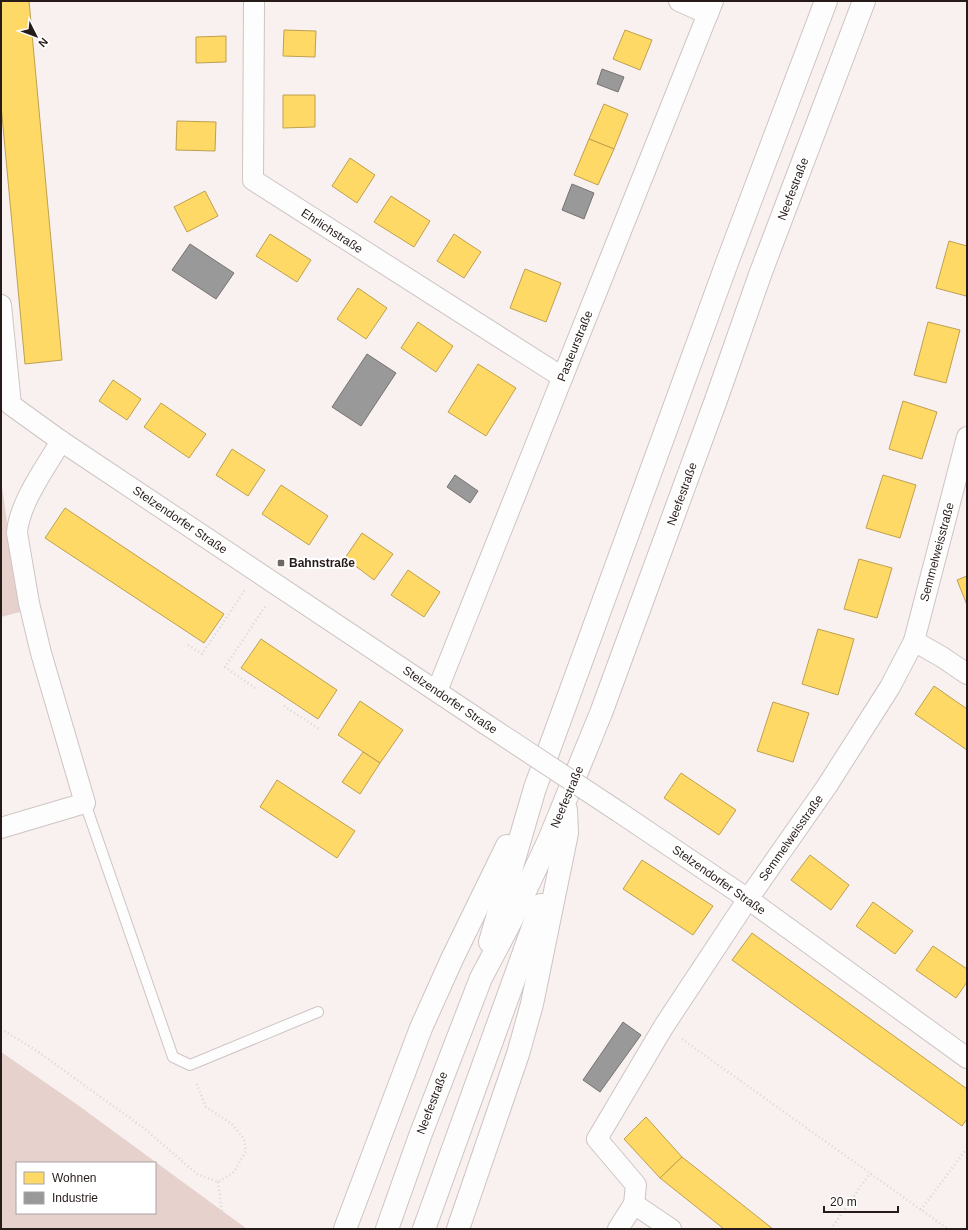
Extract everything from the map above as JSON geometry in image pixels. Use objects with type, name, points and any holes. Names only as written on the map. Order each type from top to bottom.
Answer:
[{"type":"highway","name":"Neefestraße","points":[[481,978],[498,913],[535,788],[728,260],[826,1]]},
{"type":"highway","name":"Neefestraße","points":[[387,1229],[422,1129],[481,978],[512,919],[566,801],[601,713],[713,408],[761,272],[864,1]]},
{"type":"highway","points":[[345,1229],[421,1028],[452,959],[535,788]]},
{"type":"highway","points":[[458,1229],[518,1054],[532,1004],[567,833],[566,801]]},
{"type":"highway","points":[[424,1229],[567,833]]},
{"type":"street","name":"Ehrlichstraße","points":[[254,1],[253,180],[562,378]]},
{"type":"street","points":[[679,1],[711,8]]},
{"type":"street","name":"Pasteurstraße","points":[[437,691],[711,8]]},
{"type":"street","name":"Stelzendorfer Straße","points":[[1,305],[11,405],[61,441],[748,899],[967,1058]]},
{"type":"street","name":"Semmelweisstraße","points":[[618,1229],[634,1204],[636,1185],[597,1139],[664,1026],[748,899],[827,786],[890,687],[914,641],[967,437]]},
{"type":"street","points":[[1,828],[85,803],[41,653],[29,603],[17,533],[18,522],[28,497],[61,441]]},
{"type":"street","points":[[914,641],[942,657],[967,674]]},
{"type":"street","points":[[634,1204],[671,1229]]},
{"type":"lane","points":[[85,803],[173,1057],[190,1065],[318,1012]]},
{"type":"path","points":[[188,645],[202,654],[257,572]]},
{"type":"path","points":[[255,688],[224,668],[279,586]]},
{"type":"path","points":[[284,706],[319,729]]},
{"type":"path","points":[[664,1026],[948,1229]]},
{"type":"path","points":[[1,1029],[37,1051],[145,1129],[197,1174],[218,1182]]},
{"type":"path","points":[[190,1065],[206,1108],[232,1124],[244,1139],[246,1151],[234,1172],[218,1182]]},
{"type":"path","points":[[921,1210],[967,1148]]},
{"type":"path","points":[[831,1229],[870,1174]]},
{"type":"path","points":[[218,1182],[224,1229]]},
{"type":"shaded area","points":[[1,480],[20,612],[1,617]]},
{"type":"shaded area","points":[[1,1052],[75,1103],[156,1162],[16,1162],[16,1214],[156,1214],[156,1162],[247,1229],[1,1229]]},
{"type":"building: Wohnen","points":[[1,1],[29,1],[62,360],[25,364],[1,105]]},
{"type":"building: Wohnen","points":[[284,30],[316,31],[315,57],[283,56]]},
{"type":"building: Wohnen","points":[[625,30],[652,40],[640,70],[613,59]]},
{"type":"building: Wohnen","points":[[226,36],[226,62],[196,63],[196,37]]},
{"type":"building: Wohnen","points":[[283,95],[315,95],[315,127],[283,128]]},
{"type":"building: Wohnen","points":[[604,104],[628,114],[614,149],[589,139]]},
{"type":"building: Wohnen","points":[[177,121],[216,122],[215,151],[176,150]]},
{"type":"building: Wohnen","points":[[589,139],[614,149],[598,185],[574,175]]},
{"type":"building: Wohnen","points":[[350,158],[375,175],[357,203],[332,186]]},
{"type":"building: Wohnen","points":[[205,191],[218,216],[187,232],[174,207]]},
{"type":"building: Wohnen","points":[[391,196],[430,221],[414,247],[374,222]]},
{"type":"building: Wohnen","points":[[270,234],[311,260],[297,282],[256,256]]},
{"type":"building: Wohnen","points":[[454,234],[481,252],[464,278],[437,261]]},
{"type":"building: Wohnen","points":[[949,241],[967,246],[966,296],[936,288]]},
{"type":"building: Wohnen","points":[[525,269],[561,283],[546,322],[510,308]]},
{"type":"building: Wohnen","points":[[358,288],[387,308],[366,339],[337,319]]},
{"type":"building: Wohnen","points":[[418,322],[453,346],[436,372],[401,348]]},
{"type":"building: Wohnen","points":[[928,322],[960,330],[946,383],[914,375]]},
{"type":"building: Wohnen","points":[[478,364],[516,388],[486,436],[448,412]]},
{"type":"building: Wohnen","points":[[113,380],[141,399],[127,420],[99,401]]},
{"type":"building: Wohnen","points":[[903,401],[937,412],[922,459],[889,449]]},
{"type":"building: Wohnen","points":[[161,403],[206,434],[189,458],[144,427]]},
{"type":"building: Wohnen","points":[[232,449],[265,470],[248,496],[216,475]]},
{"type":"building: Wohnen","points":[[883,475],[916,485],[900,538],[866,528]]},
{"type":"building: Wohnen","points":[[281,485],[328,516],[309,545],[262,514]]},
{"type":"building: Wohnen","points":[[65,508],[224,614],[204,643],[45,538]]},
{"type":"building: Wohnen","points":[[362,533],[393,554],[374,580],[345,558]]},
{"type":"building: Wohnen","points":[[859,559],[892,568],[877,618],[844,609]]},
{"type":"building: Wohnen","points":[[408,570],[440,592],[424,617],[391,595]]},
{"type":"building: Wohnen","points":[[967,576],[967,605],[957,580]]},
{"type":"building: Wohnen","points":[[818,629],[854,639],[838,695],[802,684]]},
{"type":"building: Wohnen","points":[[261,639],[337,690],[318,719],[241,668]]},
{"type":"building: Wohnen","points":[[934,686],[967,709],[967,750],[915,714]]},
{"type":"building: Wohnen","points":[[360,701],[403,730],[380,763],[338,735]]},
{"type":"building: Wohnen","points":[[773,702],[809,713],[793,762],[757,751]]},
{"type":"building: Wohnen","points":[[363,752],[380,763],[360,794],[342,782]]},
{"type":"building: Wohnen","points":[[681,773],[736,810],[719,835],[664,798]]},
{"type":"building: Wohnen","points":[[277,780],[355,831],[337,858],[260,807]]},
{"type":"building: Wohnen","points":[[810,855],[849,885],[831,910],[791,880]]},
{"type":"building: Wohnen","points":[[642,860],[713,906],[693,935],[623,889]]},
{"type":"building: Wohnen","points":[[873,902],[913,931],[895,954],[856,926]]},
{"type":"building: Wohnen","points":[[752,933],[967,1089],[967,1119],[962,1126],[732,960]]},
{"type":"building: Wohnen","points":[[933,946],[967,969],[967,982],[956,998],[916,970]]},
{"type":"building: Wohnen","points":[[646,1117],[682,1157],[660,1178],[624,1139]]},
{"type":"building: Wohnen","points":[[682,1157],[773,1229],[724,1229],[660,1178]]},
{"type":"building: Industrie","points":[[602,69],[624,77],[618,92],[597,84]]},
{"type":"building: Industrie","points":[[572,184],[594,193],[584,219],[562,210]]},
{"type":"building: Industrie","points":[[190,244],[234,273],[216,299],[172,270]]},
{"type":"building: Industrie","points":[[367,354],[396,373],[361,426],[332,407]]},
{"type":"building: Industrie","points":[[455,475],[478,491],[470,503],[447,487]]},
{"type":"building: Industrie","points":[[623,1022],[641,1035],[600,1092],[583,1080]]},
{"type":"place","name":"Bahnstraße","points":[[281,563]]}]
